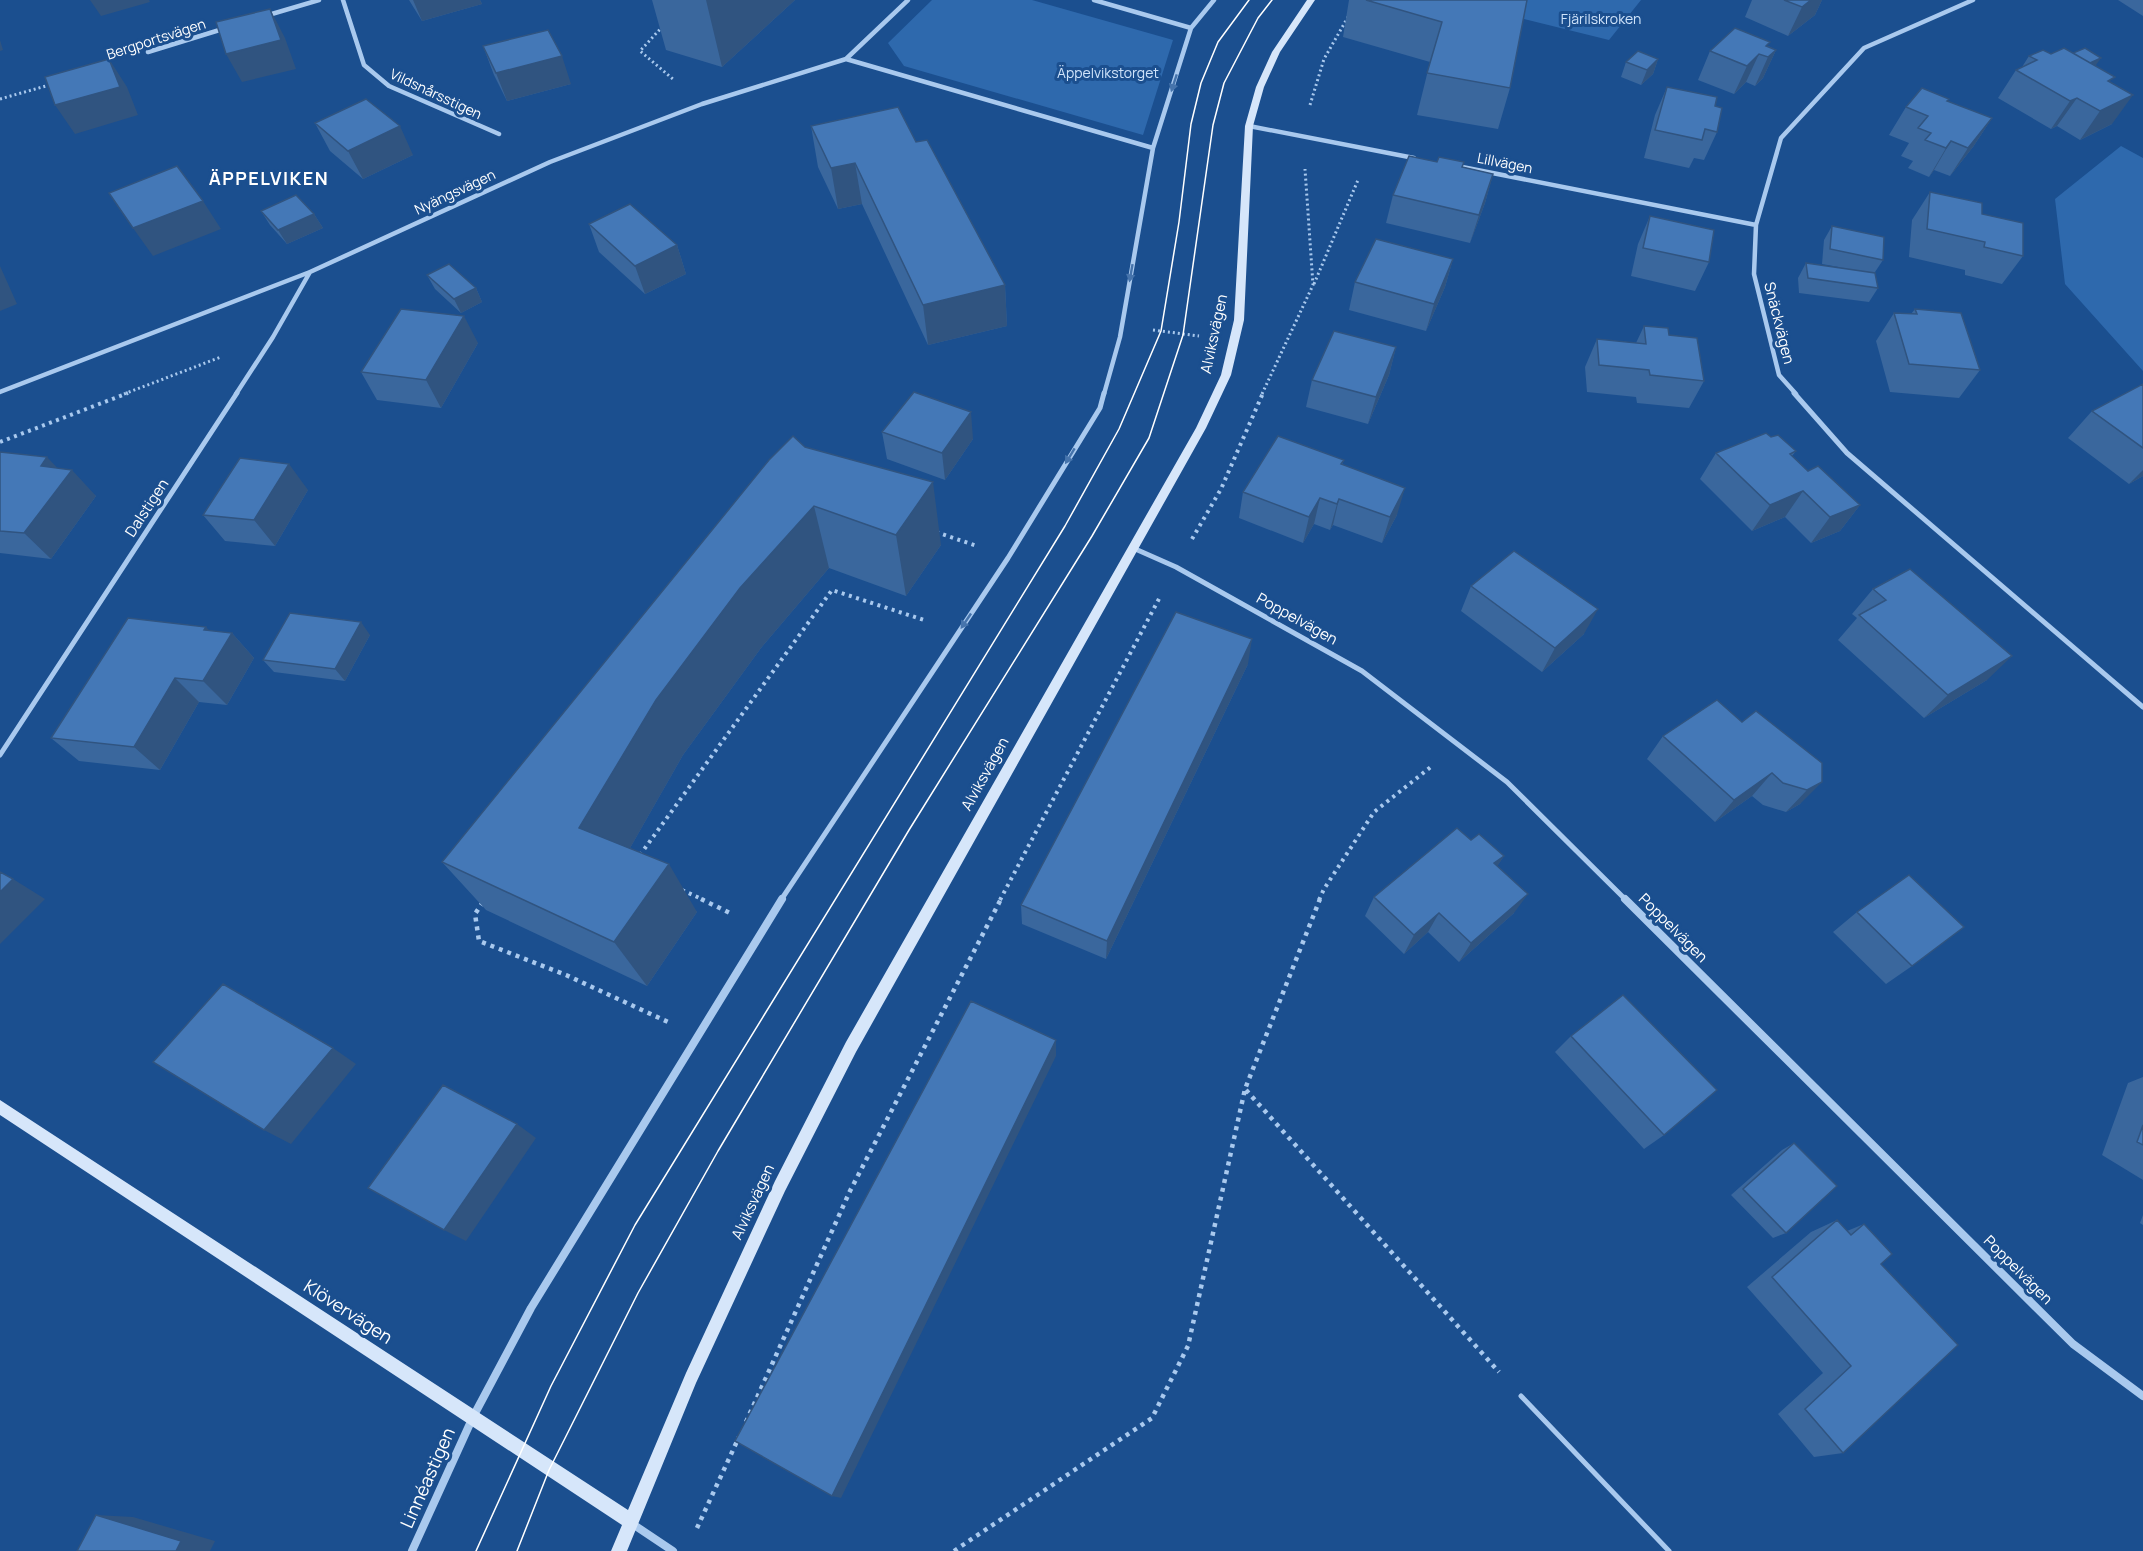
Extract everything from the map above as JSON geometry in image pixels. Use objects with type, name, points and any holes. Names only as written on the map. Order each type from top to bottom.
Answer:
[{"type":"street","points":[[262,17],[319,0]]},
{"type":"street","name":"Vildsnårsstigen","points":[[343,0],[364,65],[389,87],[499,134]]},
{"type":"street","name":"Nyängsvägen","points":[[0,392],[310,272],[550,162],[702,104],[846,59],[908,0]]},
{"type":"street","points":[[1094,0],[1191,28]]},
{"type":"street","points":[[473,1417],[531,1308],[763,929],[1008,558],[1100,408],[1120,337],[1152,148],[1191,28],[1214,0]]},
{"type":"street","name":"Alviksvägen","points":[[619,1551],[691,1378],[780,1186],[850,1047],[1201,428],[1226,375],[1239,320],[1242,293],[1249,126],[1260,87],[1276,52],[1311,0]]},
{"type":"street","name":"Snäckvägen","points":[[1973,0],[1864,48],[1781,138],[1756,225],[1754,274],[1779,375],[1847,453],[2143,707]]},
{"type":"street","name":"Bergportsvägen","points":[[148,52],[228,28]]},
{"type":"street","points":[[846,59],[1152,148]]},
{"type":"street","points":[[1249,126],[1419,159]]},
{"type":"street","name":"Lillvägen","points":[[1454,165],[1756,225]]},
{"type":"street","name":"Dalstigen","points":[[0,755],[273,337],[310,272]]},
{"type":"street","name":"Poppelvägen","points":[[1133,548],[1176,567],[1362,671],[1507,782],[2073,1344],[2143,1396]]},
{"type":"street","name":"Klövervägen","points":[[0,1107],[673,1551]]},
{"type":"street","name":"Linnéastigen","points":[[412,1551],[473,1417]]},
{"type":"lane","points":[[1521,1396],[1669,1551]]},
{"type":"path","points":[[1313,285],[1305,190],[1306,119],[1323,56],[1330,41],[1355,8]]},
{"type":"path","points":[[663,26],[640,51],[702,104]]},
{"type":"path","points":[[0,99],[55,83]]},
{"type":"path","points":[[744,1425],[850,1191],[908,1077],[1176,567],[1221,489],[1372,149]]},
{"type":"path","points":[[0,442],[273,337]]},
{"type":"path","points":[[932,531],[1008,558]]},
{"type":"path","points":[[638,858],[832,590],[959,631]]},
{"type":"path","points":[[954,1551],[1152,1418],[1188,1346],[1245,1089],[1324,889],[1374,812],[1458,744]]},
{"type":"path","points":[[671,886],[763,929]]},
{"type":"path","points":[[488,894],[475,914],[478,941],[566,975],[698,1035]]},
{"type":"path","points":[[1245,1089],[1521,1396]]},
{"type":"path","points":[[697,1530],[739,1436]]},
{"type":"green space","name":"Äppelvikstorget","points":[[932,0],[1032,0],[1173,40],[1143,135],[904,66],[888,43]]},
{"type":"green space","name":"Fjärilskroken","points":[[1521,0],[1641,0],[1609,40],[1508,15]]},
{"type":"green space","points":[[2121,146],[2143,158],[2143,371],[2065,284],[2055,199]]},
{"type":"building","points":[[1366,0],[1527,0],[1510,88],[1427,73],[1442,22]]},
{"type":"building","points":[[1784,0],[1811,0],[1802,7]]},
{"type":"building","points":[[270,9],[281,40],[226,54],[216,22]]},
{"type":"building","points":[[1735,28],[1770,42],[1766,46],[1776,50],[1768,57],[1759,54],[1747,66],[1710,51]]},
{"type":"building","points":[[548,30],[562,56],[496,73],[483,46]]},
{"type":"building","points":[[2064,48],[2115,77],[2108,81],[2133,95],[2100,111],[2077,98],[2070,101],[2016,70],[2037,60],[2029,56],[2043,50],[2051,54]]},
{"type":"building","points":[[2085,48],[2101,58],[2090,63],[2073,53]]},
{"type":"building","points":[[1638,51],[1658,59],[1647,70],[1626,62]]},
{"type":"building","points":[[109,59],[120,87],[55,105],[45,77]]},
{"type":"building","points":[[1667,87],[1717,97],[1715,106],[1722,108],[1717,132],[1705,129],[1702,140],[1655,130]]},
{"type":"building","points":[[1922,88],[1949,99],[1947,101],[1992,118],[1968,148],[1951,141],[1946,148],[1925,140],[1931,133],[1918,128],[1928,116],[1906,107]]},
{"type":"building","points":[[366,99],[400,126],[348,151],[315,123]]},
{"type":"building","points":[[898,107],[916,142],[927,140],[1005,285],[923,305],[855,163],[831,168],[811,126]]},
{"type":"building","points":[[1409,156],[1437,162],[1439,157],[1464,162],[1462,167],[1493,174],[1479,215],[1393,195]]},
{"type":"building","points":[[177,166],[203,201],[133,228],[109,193]]},
{"type":"building","points":[[1930,192],[1982,203],[1982,214],[2023,223],[2023,256],[1984,247],[1985,242],[1927,229]]},
{"type":"building","points":[[296,195],[314,214],[278,230],[261,211]]},
{"type":"building","points":[[630,204],[677,245],[635,266],[589,224]]},
{"type":"building","points":[[1650,216],[1714,230],[1709,262],[1643,248]]},
{"type":"building","points":[[1832,226],[1884,237],[1883,260],[1830,249]]},
{"type":"building","points":[[1376,239],[1453,259],[1434,304],[1355,282]]},
{"type":"building","points":[[1806,263],[1875,273],[1878,288],[1808,278]]},
{"type":"building","points":[[449,264],[476,288],[454,299],[427,275]]},
{"type":"building","points":[[401,309],[464,316],[426,380],[361,372]]},
{"type":"building","points":[[1915,309],[1961,313],[1980,370],[1909,364],[1894,313],[1917,314]]},
{"type":"building","points":[[1644,326],[1668,328],[1669,335],[1697,338],[1704,381],[1650,375],[1649,370],[1599,365],[1597,339],[1646,344]]},
{"type":"building","points":[[1334,331],[1396,347],[1376,397],[1312,380]]},
{"type":"building","points":[[2143,384],[2143,448],[2092,411]]},
{"type":"building","points":[[914,392],[971,412],[942,453],[882,432]]},
{"type":"building","points":[[1766,433],[1771,437],[1778,435],[1796,451],[1790,454],[1808,471],[1818,466],[1860,505],[1830,517],[1803,491],[1770,505],[1716,453]]},
{"type":"building","points":[[793,436],[805,447],[933,482],[896,535],[814,506],[740,588],[656,700],[579,828],[669,864],[614,942],[442,862],[769,460]]},
{"type":"building","points":[[1278,436],[1344,460],[1341,464],[1405,488],[1390,517],[1339,499],[1337,504],[1320,498],[1309,517],[1243,492]]},
{"type":"building","points":[[0,452],[47,457],[41,466],[72,470],[24,533],[0,531]]},
{"type":"building","points":[[240,458],[289,464],[254,520],[203,515]]},
{"type":"building","points":[[1514,551],[1598,609],[1555,648],[1471,586]]},
{"type":"building","points":[[1910,569],[2012,656],[1948,695],[1859,615],[1886,600],[1873,589]]},
{"type":"building","points":[[1176,612],[1252,639],[1107,941],[1021,905]]},
{"type":"building","points":[[290,613],[361,622],[335,669],[263,660]]},
{"type":"building","points":[[128,618],[206,627],[204,630],[232,633],[203,681],[175,678],[134,747],[51,738]]},
{"type":"building","points":[[1717,700],[1742,722],[1756,711],[1822,763],[1822,782],[1807,790],[1783,783],[1772,773],[1734,800],[1663,736]]},
{"type":"building","points":[[1457,828],[1471,840],[1479,834],[1504,856],[1494,863],[1528,894],[1471,943],[1439,913],[1414,935],[1374,897]]},
{"type":"building","points":[[0,872],[13,879],[0,892]]},
{"type":"building","points":[[1909,875],[1964,927],[1912,966],[1857,912]]},
{"type":"building","points":[[223,984],[333,1048],[264,1130],[153,1062]]},
{"type":"building","points":[[1623,995],[1717,1090],[1664,1135],[1571,1036]]},
{"type":"building","points":[[971,1001],[1056,1040],[832,1496],[735,1441]]},
{"type":"building","points":[[443,1085],[517,1124],[444,1230],[368,1188]]},
{"type":"building","points":[[2143,1125],[2143,1145],[2137,1142]]},
{"type":"building","points":[[1794,1143],[1837,1186],[1786,1233],[1743,1189]]},
{"type":"building","points":[[1837,1220],[1851,1235],[1864,1224],[1892,1254],[1881,1264],[1958,1345],[1843,1453],[1805,1409],[1851,1366],[1772,1277]]},
{"type":"building","points":[[96,1515],[181,1541],[176,1551],[77,1551]]},
{"type":"tram line","points":[[476,1551],[551,1386],[635,1225],[1065,526],[1119,429],[1161,331],[1179,222],[1191,124],[1201,83],[1218,42],[1249,0]]},
{"type":"tram line","points":[[517,1551],[549,1470],[638,1293],[718,1151],[909,830],[1092,536],[1149,438],[1183,335],[1213,125],[1224,83],[1258,18],[1272,0]]},
{"type":"district","name":"ÄPPELVIKEN","points":[[269,179]]}]
